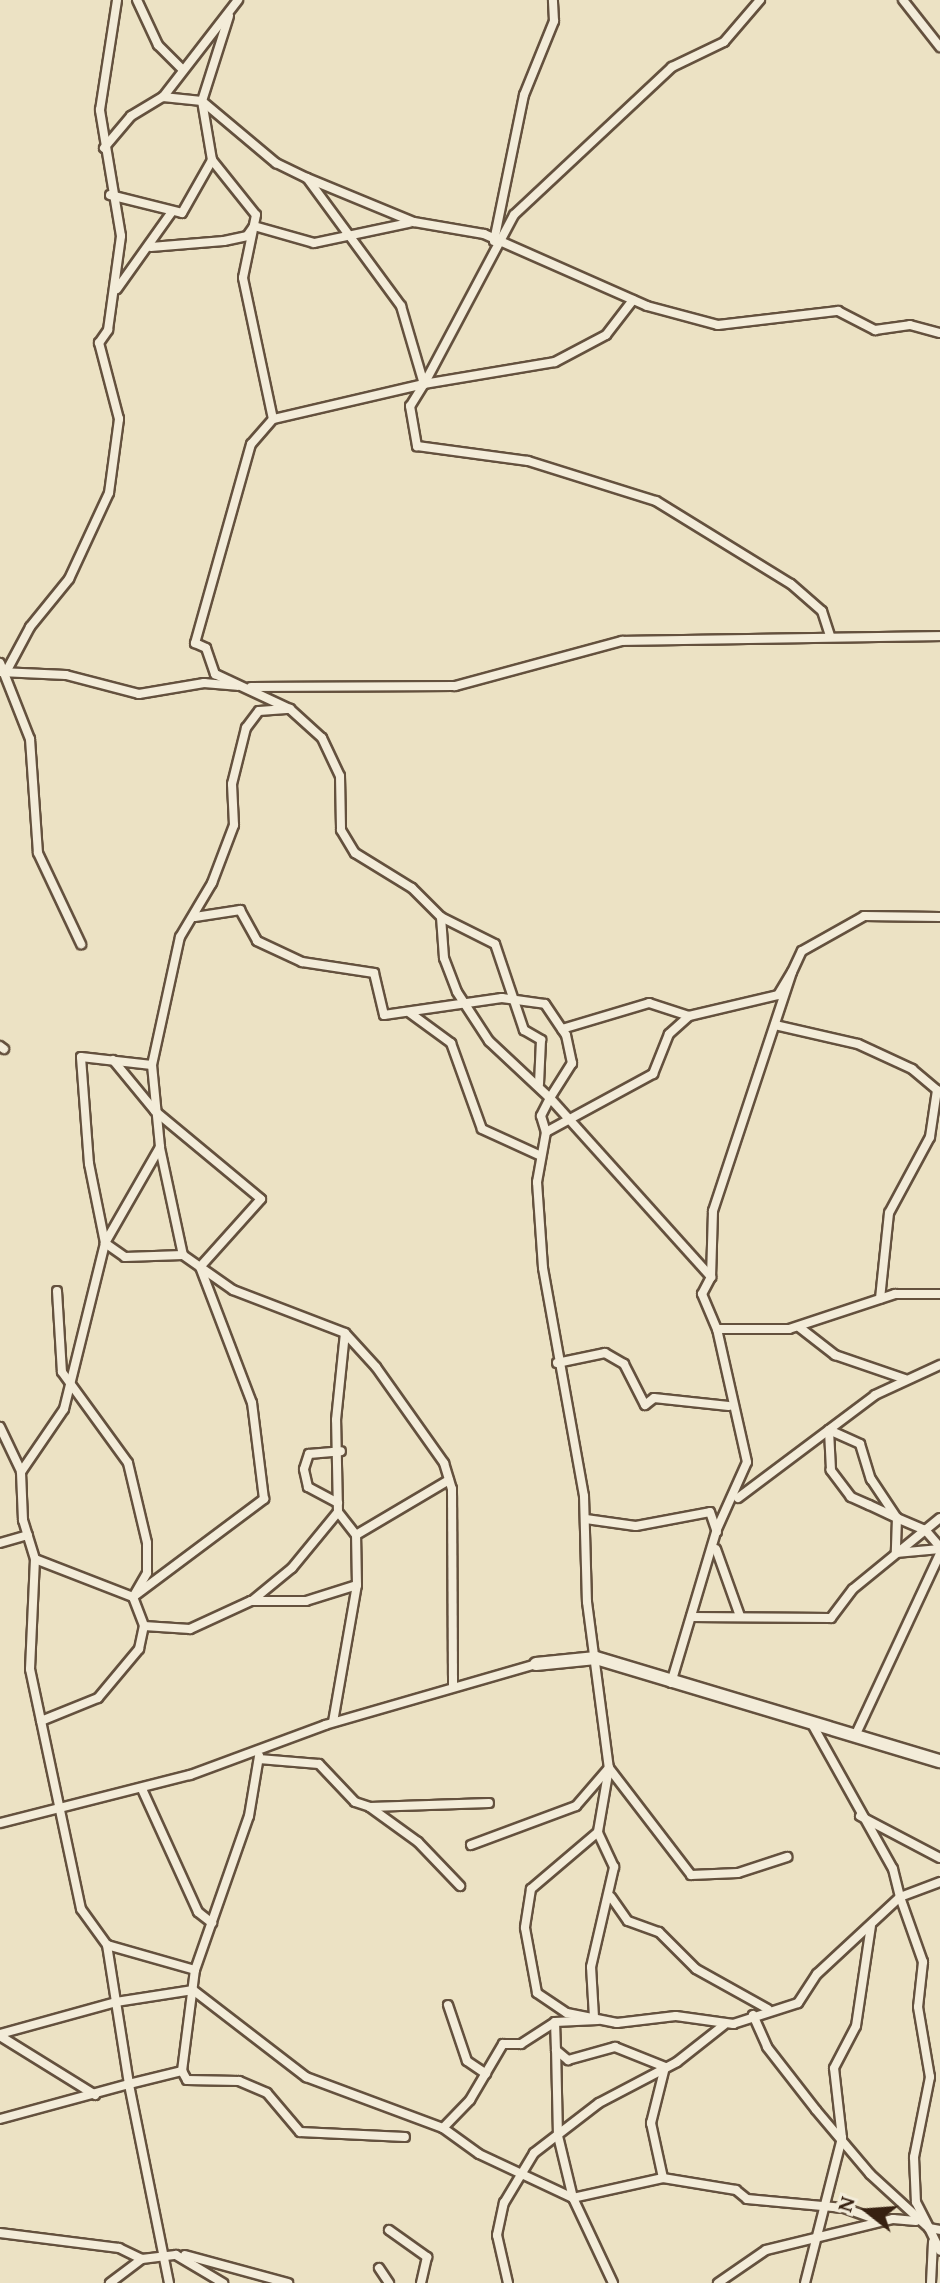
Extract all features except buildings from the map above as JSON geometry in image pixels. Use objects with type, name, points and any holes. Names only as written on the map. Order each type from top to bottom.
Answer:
[{"type":"main road","points":[[536,1664],[596,1658],[671,1683],[940,1761]]},
{"type":"street","points":[[3,672],[30,627],[69,579],[109,493],[119,419],[99,343],[115,290],[121,236],[110,195],[100,110],[117,0]]},
{"type":"street","points":[[137,0],[158,45],[183,70]]},
{"type":"street","points":[[104,148],[131,116],[163,97],[229,16],[238,0]]},
{"type":"street","points":[[496,242],[524,95],[554,21],[553,0]]},
{"type":"street","points":[[760,0],[724,42],[672,67],[514,215],[496,242],[410,406],[417,446],[528,461],[656,501],[791,584],[822,611],[830,636]]},
{"type":"street","points":[[903,0],[940,47]]},
{"type":"street","points":[[229,16],[202,101],[212,160],[247,197],[254,226],[243,278],[273,419]]},
{"type":"street","points":[[163,97],[202,101],[276,163],[307,178],[414,222],[496,242],[633,300],[718,325],[838,311],[875,330],[910,325],[940,333]]},
{"type":"street","points":[[110,195],[171,213],[182,213],[212,160]]},
{"type":"street","points":[[307,178],[346,236],[401,306],[424,384]]},
{"type":"street","points":[[115,290],[151,247],[171,213]]},
{"type":"street","points":[[254,226],[314,243],[414,222]]},
{"type":"street","points":[[151,247],[224,241],[247,236],[254,226]]},
{"type":"street","points":[[539,1084],[541,1040],[524,1030],[495,944],[441,917],[412,888],[355,853],[341,830],[340,776],[322,738],[290,709],[215,674],[206,648],[195,643],[238,479],[251,444],[273,419],[424,384],[555,362],[606,335],[633,300]]},
{"type":"street","points":[[3,672],[66,675],[139,694],[204,683],[248,687],[455,686],[622,641],[940,636]]},
{"type":"street","points":[[0,663],[30,739],[38,853],[81,944]]},
{"type":"street","points":[[183,1255],[160,1147],[152,1065],[180,937],[194,917],[234,825],[232,784],[246,728],[259,711],[290,709]]},
{"type":"street","points":[[194,917],[240,910],[257,941],[302,962],[374,973],[384,1015],[468,1007],[512,999],[545,1004],[562,1029],[572,1063],[541,1116],[546,1132],[539,1155],[543,1268],[554,1298],[557,1363],[586,1519],[596,1658],[609,1768],[598,1832],[614,1867],[611,1897],[591,1967],[599,2018]]},
{"type":"street","points":[[546,1132],[653,1074],[669,1034],[689,1016],[778,995],[802,951],[864,916],[940,917]]},
{"type":"street","points":[[441,917],[444,958],[489,1041],[539,1084],[567,1120],[645,1195],[687,1258],[711,1277]]},
{"type":"street","points":[[671,1683],[717,1529],[735,1502],[747,1462],[729,1406],[717,1329],[702,1294],[711,1277],[708,1246],[729,1145],[792,972]]},
{"type":"street","points":[[562,1029],[649,1003],[689,1016]]},
{"type":"street","points":[[409,1013],[451,1043],[482,1129],[539,1155]]},
{"type":"street","points":[[775,1025],[858,1044],[912,1069],[937,1090],[930,1137],[889,1213],[880,1299]]},
{"type":"street","points":[[152,1065],[81,1057],[80,1080],[105,1243],[125,1257],[183,1255],[233,1290],[345,1333],[415,1419],[449,1480],[453,1685]]},
{"type":"street","points":[[113,1060],[155,1111],[261,1199],[200,1267]]},
{"type":"street","points":[[21,1472],[64,1409],[105,1243],[160,1147]]},
{"type":"street","points":[[133,1597],[264,1499],[252,1403],[200,1267]]},
{"type":"street","points":[[57,1291],[55,1340],[71,1385],[128,1463],[147,1543],[147,1573],[133,1597]]},
{"type":"street","points":[[717,1329],[799,1327],[880,1299],[940,1294]]},
{"type":"street","points":[[799,1327],[835,1355],[905,1379]]},
{"type":"street","points":[[144,1626],[190,1629],[251,1601],[282,1577],[338,1508],[341,1451],[336,1420],[345,1333]]},
{"type":"street","points":[[557,1363],[605,1353],[624,1364],[645,1405],[654,1398],[729,1406]]},
{"type":"street","points":[[735,1502],[829,1430],[905,1379],[940,1365]]},
{"type":"street","points":[[0,1427],[21,1472],[28,1535],[35,1559],[30,1669],[81,1909],[107,1945],[129,2084],[169,2283]]},
{"type":"street","points":[[829,1430],[860,1444],[871,1479],[897,1518],[896,1553]]},
{"type":"street","points":[[829,1430],[837,1481],[851,1497],[925,1530],[940,1550]]},
{"type":"street","points":[[333,1722],[357,1585],[356,1535],[338,1508],[308,1487],[304,1469],[309,1454],[341,1451]]},
{"type":"street","points":[[356,1535],[449,1480]]},
{"type":"street","points":[[586,1519],[636,1526],[710,1512],[717,1529],[715,1560],[740,1616]]},
{"type":"street","points":[[691,1617],[831,1618],[896,1553],[940,1518]]},
{"type":"street","points":[[0,1543],[28,1535]]},
{"type":"street","points":[[896,1553],[940,1550]]},
{"type":"street","points":[[855,1736],[940,1550]]},
{"type":"street","points":[[35,1559],[133,1597],[144,1626],[139,1649],[98,1698],[41,1721]]},
{"type":"street","points":[[251,1601],[306,1601],[357,1585]]},
{"type":"street","points":[[0,1823],[142,1789],[333,1722],[453,1685],[536,1664]]},
{"type":"street","points":[[812,1724],[860,1816],[893,1869],[923,1962],[918,2007],[930,2077],[914,2157],[916,2202],[934,2231],[940,2251]]},
{"type":"street","points":[[261,1748],[249,1816],[195,1970],[182,2071],[187,2080],[239,2081],[267,2093],[300,2132],[405,2137]]},
{"type":"street","points":[[259,1759],[319,1764],[355,1802],[370,1807],[418,1842],[460,1886]]},
{"type":"street","points":[[471,1845],[576,1806],[609,1768]]},
{"type":"street","points":[[609,1768],[691,1875],[738,1873],[787,1857]]},
{"type":"street","points":[[142,1789],[198,1912],[212,1923]]},
{"type":"street","points":[[370,1807],[489,1803]]},
{"type":"street","points":[[860,1816],[940,1858]]},
{"type":"street","points":[[598,1832],[531,1889],[525,1928],[537,1993],[567,2013],[599,2018]]},
{"type":"street","points":[[508,2283],[497,2235],[521,2174],[558,2136],[724,2025],[798,2003],[817,1974],[900,1897],[940,1882]]},
{"type":"street","points":[[611,1897],[628,1921],[659,1932],[696,1969],[768,2010]]},
{"type":"street","points":[[805,2283],[819,2237],[821,2203],[842,2138],[834,2068],[856,2026],[861,1958],[873,1922]]},
{"type":"street","points":[[107,1945],[195,1970]]},
{"type":"street","points":[[0,2035],[116,2002],[193,1990],[306,2077],[443,2128],[521,2174],[573,2198],[663,2178],[736,2190],[747,2199],[821,2203],[883,2222]]},
{"type":"street","points":[[448,2005],[467,2061],[486,2074]]},
{"type":"street","points":[[753,2015],[767,2047],[842,2138],[917,2221],[934,2231]]},
{"type":"street","points":[[443,2128],[486,2074],[503,2044],[521,2044],[555,2022],[676,2016],[724,2025]]},
{"type":"street","points":[[555,2022],[558,2136],[573,2198],[613,2283]]},
{"type":"street","points":[[0,2035],[95,2095]]},
{"type":"street","points":[[556,2050],[568,2060],[615,2047],[665,2067]]},
{"type":"street","points":[[663,2178],[651,2123],[665,2067]]},
{"type":"street","points":[[0,2119],[182,2071]]},
{"type":"street","points":[[718,2283],[766,2250],[883,2222],[917,2221]]},
{"type":"street","points":[[389,2230],[427,2257],[421,2283]]},
{"type":"street","points":[[931,2283],[934,2231]]},
{"type":"street","points":[[0,2233],[119,2248],[142,2259]]},
{"type":"street","points":[[110,2283],[142,2259],[162,2253],[288,2283]]},
{"type":"street","points":[[176,2255],[223,2283]]},
{"type":"street","points":[[379,2268],[389,2283]]}]
